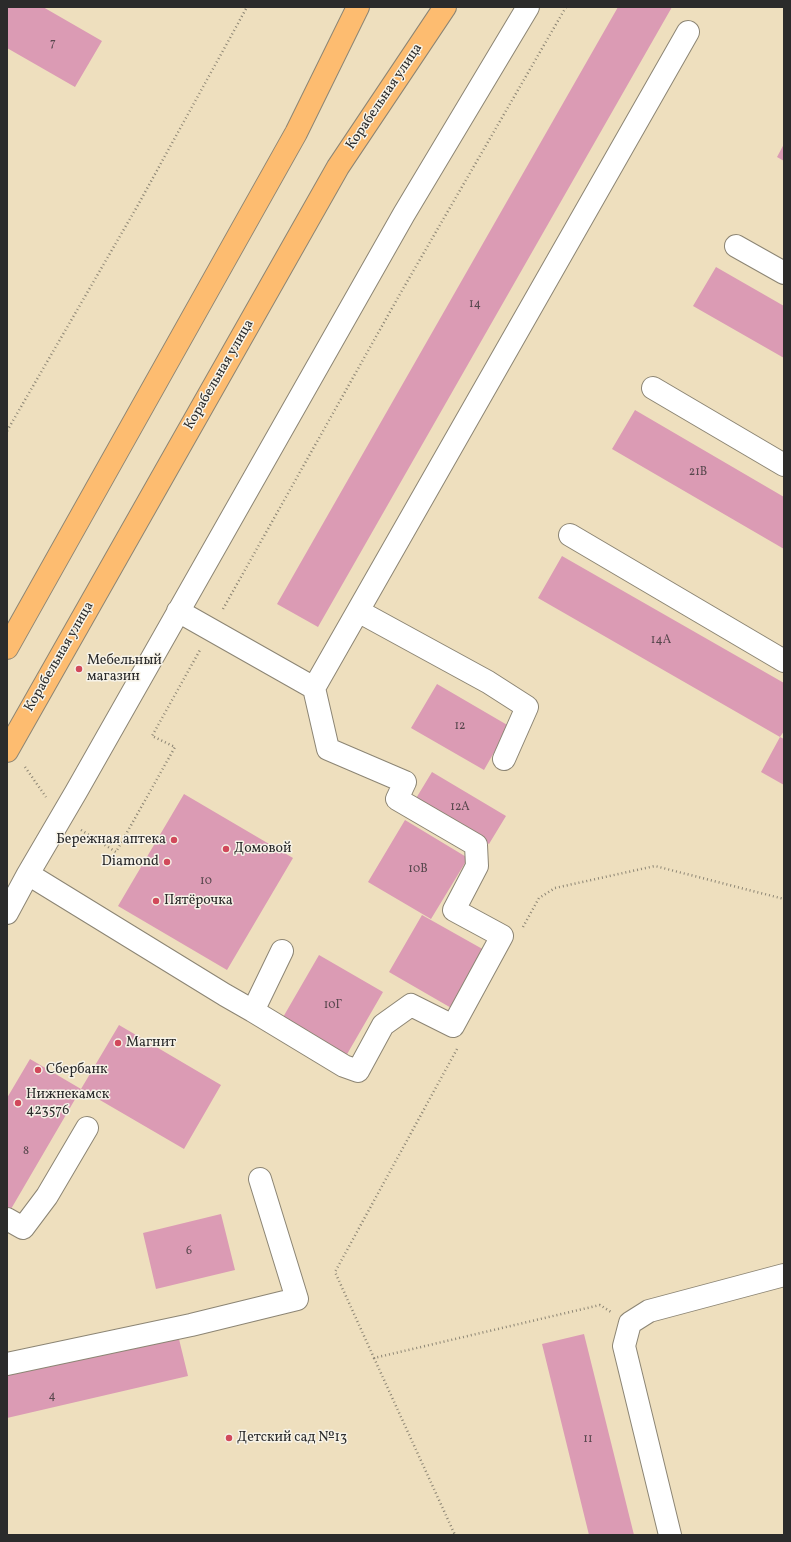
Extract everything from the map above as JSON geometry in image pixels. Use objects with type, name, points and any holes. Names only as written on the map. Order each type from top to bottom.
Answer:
[{"type":"main road","points":[[7,648],[296,132],[358,7]]},
{"type":"main road","name":"Корабельная улица","points":[[7,751],[338,167],[445,7]]},
{"type":"lane","points":[[7,914],[28,874],[404,214],[528,7]]},
{"type":"lane","points":[[28,874],[344,1066],[358,1071],[383,1025],[411,1005],[453,1026],[502,936],[454,910],[477,866],[476,845],[397,799],[405,782],[328,749],[314,688],[688,32]]},
{"type":"lane","points":[[736,246],[784,273]]},
{"type":"lane","points":[[653,388],[784,465]]},
{"type":"lane","points":[[570,535],[784,661]]},
{"type":"lane","points":[[178,611],[314,688]]},
{"type":"lane","points":[[358,611],[488,682],[527,707],[504,758]]},
{"type":"lane","points":[[253,1011],[282,951]]},
{"type":"lane","points":[[7,1219],[23,1228],[47,1196],[87,1128]]},
{"type":"lane","points":[[7,1364],[191,1325],[297,1299],[260,1178]]},
{"type":"lane","points":[[670,1535],[624,1346],[630,1323],[649,1311],[784,1275]]},
{"type":"path","points":[[7,431],[138,205],[247,7]]},
{"type":"path","points":[[24,764],[61,818],[116,852],[176,747],[152,736],[396,301],[566,7]]},
{"type":"path","points":[[520,933],[539,898],[555,888],[655,866],[784,898]]},
{"type":"path","points":[[455,1535],[335,1272],[460,1044]]},
{"type":"path","points":[[374,1358],[600,1305],[630,1323]]},
{"type":"building","points":[[7,7],[43,7],[102,41],[75,87],[7,48]]},
{"type":"building","points":[[618,7],[672,7],[318,627],[277,604]]},
{"type":"building","points":[[784,144],[784,161],[777,157]]},
{"type":"building","points":[[716,267],[784,306],[784,358],[693,306]]},
{"type":"building","points":[[635,410],[784,497],[784,549],[612,449]]},
{"type":"building","points":[[562,556],[784,683],[784,731],[780,737],[538,598]]},
{"type":"building","points":[[437,684],[509,726],[484,770],[411,728]]},
{"type":"building","points":[[780,737],[784,739],[784,785],[761,772]]},
{"type":"building","points":[[432,772],[506,816],[489,844],[415,800]]},
{"type":"building","points":[[184,794],[293,858],[227,970],[118,906]]},
{"type":"building","points":[[405,820],[468,858],[431,919],[368,882]]},
{"type":"building","points":[[422,915],[486,951],[453,1009],[389,972]]},
{"type":"building","points":[[319,955],[383,992],[346,1056],[282,1019]]},
{"type":"building","points":[[119,1025],[221,1085],[184,1149],[81,1089]]},
{"type":"building","points":[[30,1059],[81,1089],[11,1209],[7,1206],[7,1098]]},
{"type":"building","points":[[221,1214],[235,1270],[156,1289],[143,1233]]},
{"type":"building","points":[[584,1334],[634,1535],[589,1535],[542,1344]]},
{"type":"building","points":[[178,1335],[188,1376],[7,1418],[7,1375]]},
{"type":"place","name":"Мебельный магазин","points":[[79,669]]},
{"type":"place","name":"Бережная аптека","points":[[174,840]]},
{"type":"place","name":"Домовой","points":[[226,849]]},
{"type":"place","name":"Diamond","points":[[167,862]]},
{"type":"place","name":"Пятёрочка","points":[[156,901]]},
{"type":"place","name":"Магнит","points":[[118,1043]]},
{"type":"place","name":"Сбербанк","points":[[38,1070]]},
{"type":"place","name":"Нижнекамск 423576","points":[[18,1103]]},
{"type":"place","name":"Детский сад №13","points":[[229,1438]]}]
